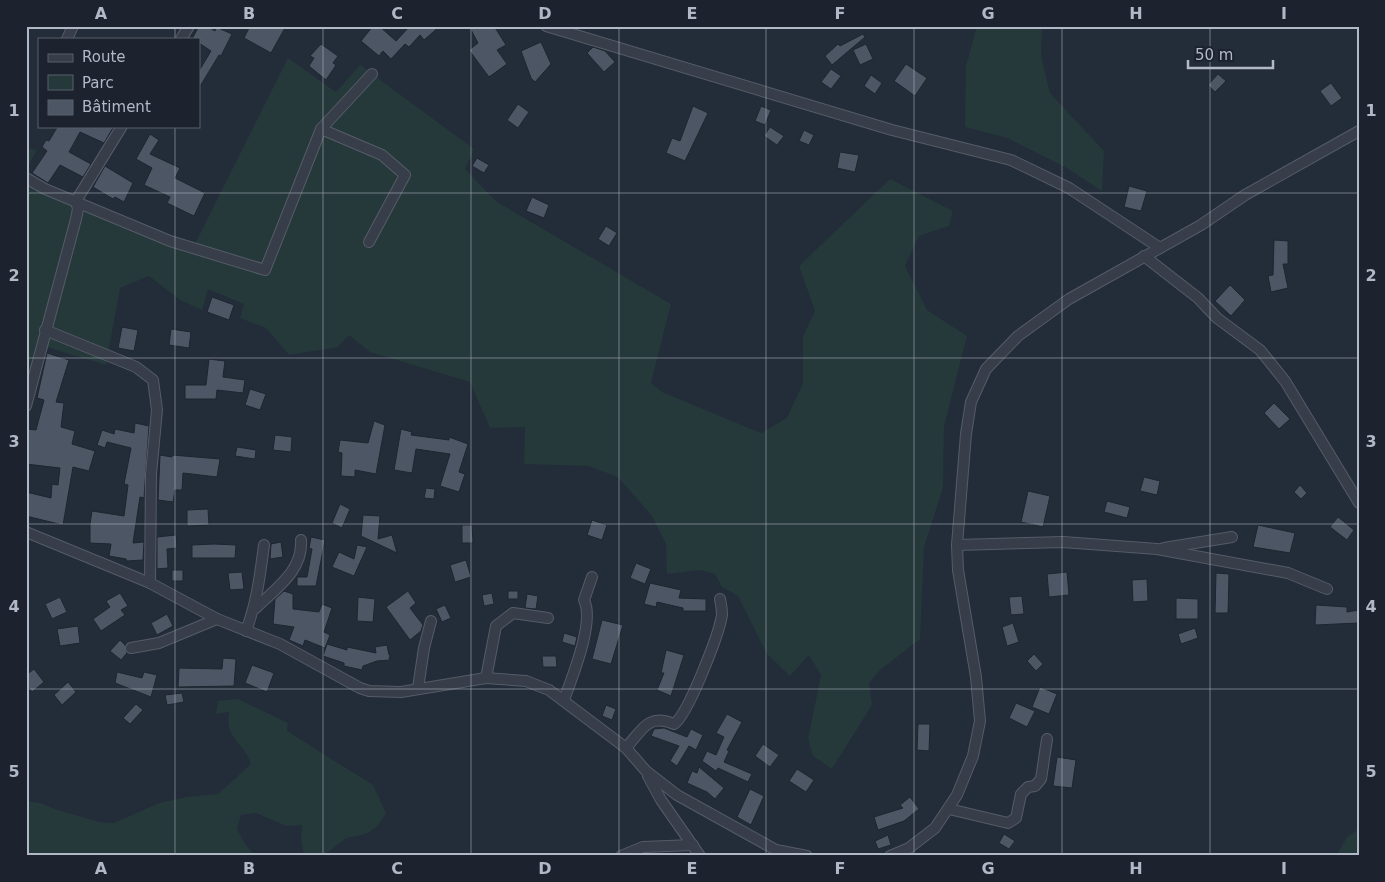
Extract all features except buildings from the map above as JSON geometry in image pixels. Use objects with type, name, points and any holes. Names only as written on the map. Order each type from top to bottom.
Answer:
[{"type":"street","points":[[67,38],[73,26]]},
{"type":"street","points":[[182,38],[189,26]]},
{"type":"street","points":[[546,26],[892,130],[1011,160],[1069,188],[1160,248]]},
{"type":"street","points":[[26,178],[45,189],[170,241],[265,270],[320,129],[372,74]]},
{"type":"street","points":[[26,406],[76,219],[78,209],[76,201],[121,128]]},
{"type":"street","points":[[320,129],[382,155],[405,175],[369,242]]},
{"type":"street","points":[[897,855],[934,828],[949,809],[957,795],[973,756],[980,721],[976,677],[958,570],[958,545],[966,434],[971,402],[986,369],[1018,336],[1068,299],[1201,225],[1245,196],[1359,131]]},
{"type":"street","points":[[1144,256],[1198,298],[1217,318],[1260,350],[1295,397],[1359,503]]},
{"type":"street","points":[[45,330],[136,367],[153,380],[157,410],[151,474],[150,583]]},
{"type":"street","points":[[26,532],[150,583],[217,619],[280,644],[360,688],[369,691],[401,692],[486,678],[526,681],[549,690],[626,748],[646,771],[677,795],[776,850],[807,856]]},
{"type":"street","points":[[1157,549],[1232,537]]},
{"type":"street","points":[[255,609],[297,566],[302,554],[301,540]]},
{"type":"street","points":[[958,545],[1063,542],[1157,549],[1288,573],[1327,589]]},
{"type":"street","points":[[246,631],[255,609],[264,545]]},
{"type":"street","points":[[564,700],[584,633],[588,609],[584,600],[592,577]]},
{"type":"street","points":[[626,748],[652,720],[661,719],[674,724],[684,713],[722,614],[720,599]]},
{"type":"street","points":[[486,678],[496,626],[513,613],[548,618]]},
{"type":"street","points":[[131,648],[149,646],[217,619]]},
{"type":"street","points":[[418,688],[424,648],[431,621]]},
{"type":"street","points":[[949,809],[1008,823],[1016,818],[1021,794],[1028,788],[1035,786],[1041,778],[1047,738]]},
{"type":"street","points":[[646,771],[661,800],[700,856]]},
{"type":"street","points":[[620,856],[643,847],[693,845]]},
{"type":"green space","points":[[977,26],[1042,26],[1041,56],[1050,93],[1104,151],[1102,191],[1065,167],[1007,138],[965,127],[966,66]]},
{"type":"green space","points":[[288,58],[336,92],[360,65],[474,149],[465,169],[497,202],[671,304],[651,383],[662,392],[761,433],[787,418],[803,383],[803,336],[815,311],[799,266],[890,179],[953,211],[949,226],[919,236],[905,266],[927,310],[967,336],[944,426],[943,488],[924,547],[920,639],[879,671],[869,683],[872,705],[832,769],[813,756],[808,739],[821,675],[809,655],[790,676],[767,654],[738,596],[722,587],[715,574],[700,570],[667,574],[666,544],[652,516],[618,477],[588,466],[524,464],[525,427],[490,428],[470,382],[370,352],[349,335],[338,347],[289,355],[266,328],[240,318],[244,304],[208,289],[202,310],[180,300],[149,276],[120,288],[106,365],[37,344],[26,391],[26,179],[195,244]]},
{"type":"green space","points":[[26,148],[37,150],[26,169]]},
{"type":"green space","points":[[238,699],[288,723],[287,731],[373,785],[386,813],[379,824],[370,832],[347,838],[327,853],[318,856],[304,854],[301,840],[302,825],[286,826],[256,813],[241,815],[237,829],[244,843],[256,856],[26,856],[26,801],[41,803],[99,822],[114,823],[159,803],[187,797],[218,794],[251,764],[248,756],[232,735],[228,722],[229,712],[216,714],[218,701]]},
{"type":"green space","points":[[1359,829],[1359,856],[1336,856],[1347,837]]}]
